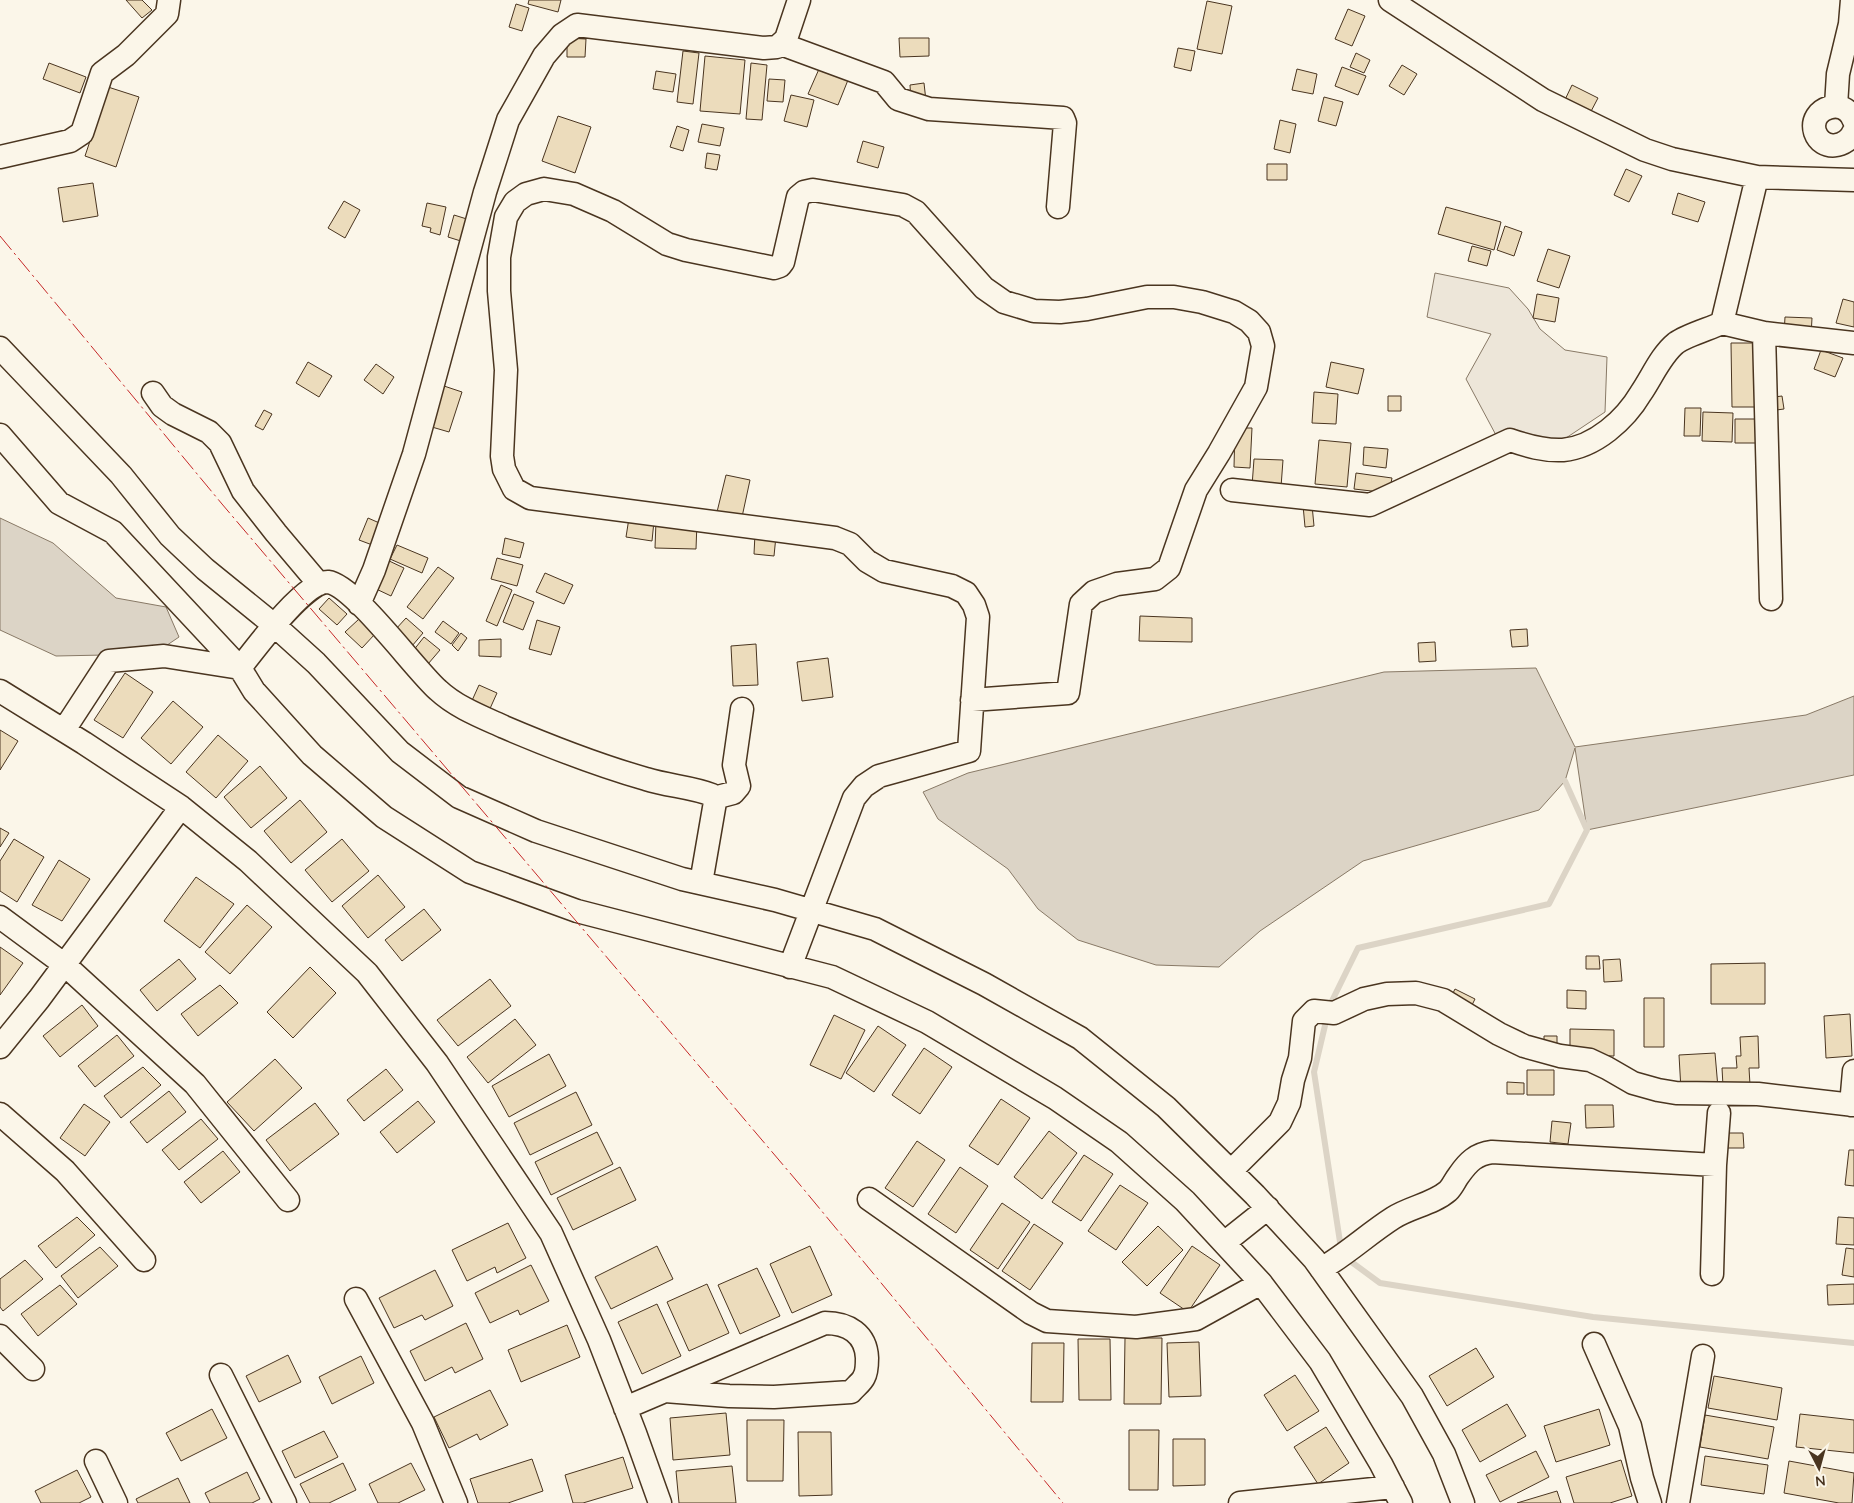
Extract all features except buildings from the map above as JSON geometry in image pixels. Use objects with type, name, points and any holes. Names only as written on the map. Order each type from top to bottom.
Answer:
[{"type":"street","points":[[0,156],[70,141],[82,133],[102,73],[126,55],[167,14],[169,0]]},
{"type":"street","points":[[359,604],[374,570],[414,454],[485,192],[508,120],[544,56],[562,35],[577,25],[764,48],[777,47],[786,39],[799,0]]},
{"type":"street","points":[[1390,0],[1543,100],[1644,150],[1672,159],[1757,178],[1846,180],[1836,146]]},
{"type":"street","points":[[1836,106],[1838,74],[1850,24],[1852,0]]},
{"type":"street","points":[[781,44],[884,82],[898,99],[913,105],[929,109],[1063,118],[1065,123],[1058,207]]},
{"type":"street","points":[[1854,121],[1848,111],[1836,106],[1824,109],[1816,120],[1815,126],[1816,132],[1824,142],[1836,146],[1848,141],[1854,131]]},
{"type":"street","points":[[1722,323],[1757,178]]},
{"type":"street","points":[[790,967],[854,798],[864,786],[879,776],[969,751],[972,700],[978,617],[974,605],[966,593],[952,586],[884,571],[867,561],[850,544],[835,538],[530,498],[514,489],[504,469],[502,456],[506,370],[498,292],[500,256],[506,217],[515,202],[526,194],[544,189],[574,194],[613,211],[667,244],[686,250],[774,268],[784,262],[798,197],[804,192],[813,190],[867,199],[903,206],[916,212],[984,288],[1004,302],[1034,311],[1060,312],[1087,309],[1147,297],[1174,297],[1202,302],[1234,312],[1249,321],[1260,332],[1263,346],[1256,387],[1196,490],[1169,568],[1155,579],[1118,584],[1094,592],[1081,604],[1068,693],[972,700]]},
{"type":"street","points":[[1232,490],[1370,505],[1510,440],[1541,449],[1563,450],[1584,445],[1613,427],[1635,403],[1667,353],[1677,342],[1722,323],[1764,333],[1854,343]]},
{"type":"street","points":[[1764,333],[1771,599]]},
{"type":"street","points":[[0,348],[121,475],[170,536],[316,663],[400,752],[459,796],[536,831],[682,879],[812,910],[875,929],[984,984],[1080,1038],[1166,1107],[1268,1208],[1330,1264],[1412,1396],[1444,1454],[1463,1503]]},
{"type":"street","points":[[153,393],[162,406],[172,414],[209,432],[220,444],[243,492],[276,534],[305,595]]},
{"type":"street","points":[[0,435],[59,503],[113,532],[240,668],[254,691],[312,755],[384,817],[470,872],[577,911],[832,977],[927,1022],[1055,1098],[1119,1142],[1185,1201],[1260,1283],[1320,1361],[1381,1464],[1397,1495],[1240,1503]]},
{"type":"street","points":[[240,668],[274,625],[305,595],[327,582],[359,604],[438,690],[456,703],[559,751],[648,780],[707,793],[714,798]]},
{"type":"street","points":[[64,730],[110,661],[164,656],[240,668]]},
{"type":"street","points":[[0,691],[64,730],[181,807],[248,861],[367,973],[437,1063],[551,1233],[598,1340],[660,1503]]},
{"type":"street","points":[[714,798],[733,793],[739,786],[734,765],[742,709]]},
{"type":"street","points":[[701,883],[714,798]]},
{"type":"street","points":[[0,1046],[65,965],[181,807]]},
{"type":"street","points":[[0,917],[65,965],[195,1084],[288,1200]]},
{"type":"street","points":[[1231,1171],[1280,1122],[1289,1103],[1293,1080],[1300,1058],[1304,1021],[1324,1012],[1364,999],[1387,994],[1416,993],[1443,1000],[1499,1034],[1524,1046],[1560,1056],[1590,1060],[1633,1084],[1676,1093],[1758,1094],[1853,1105],[1854,1071]]},
{"type":"street","points":[[1712,1274],[1715,1166],[1719,1113]]},
{"type":"street","points":[[0,1114],[65,1171],[144,1260]]},
{"type":"street","points":[[1330,1264],[1394,1217],[1444,1195],[1452,1188],[1458,1175],[1472,1159],[1481,1154],[1492,1152],[1715,1166]]},
{"type":"street","points":[[869,1199],[1031,1313],[1047,1321],[1136,1327],[1196,1318],[1260,1283]]},
{"type":"street","points":[[1224,1243],[1268,1208]]},
{"type":"street","points":[[356,1299],[423,1423],[456,1503]]},
{"type":"street","points":[[625,1408],[665,1391],[825,1323],[837,1323],[848,1327],[861,1338],[866,1351],[867,1365],[865,1377],[851,1392],[774,1397],[665,1391]]},
{"type":"street","points":[[0,1336],[33,1369]]},
{"type":"street","points":[[1594,1344],[1630,1426],[1650,1503]]},
{"type":"street","points":[[1678,1503],[1703,1356]]},
{"type":"street","points":[[221,1375],[285,1503]]},
{"type":"street","points":[[96,1461],[116,1503]]},
{"type":"shaded area","points":[[1435,273],[1509,288],[1528,309],[1540,329],[1565,350],[1607,357],[1605,412],[1563,440],[1497,437],[1466,379],[1491,334],[1427,317]]},
{"type":"shaded area","points":[[0,518],[53,543],[116,598],[166,607],[179,637],[154,654],[56,656],[0,630]]},
{"type":"shaded area","points":[[1536,668],[1575,747],[1806,715],[1854,696],[1854,775],[1587,830],[1575,748],[1565,781],[1539,810],[1363,861],[1260,931],[1219,967],[1156,965],[1078,940],[1038,909],[1008,869],[938,819],[923,792],[968,773],[1384,672]]},
{"type":"waterway","points":[[1329,1007],[1358,948],[1549,904],[1587,830],[1565,781]]},
{"type":"waterway","points":[[1327,1017],[1314,1072],[1342,1255],[1380,1283],[1593,1317],[1854,1343]]},
{"type":"power","points":[[0,236],[222,504],[801,1186],[1063,1503]]}]
